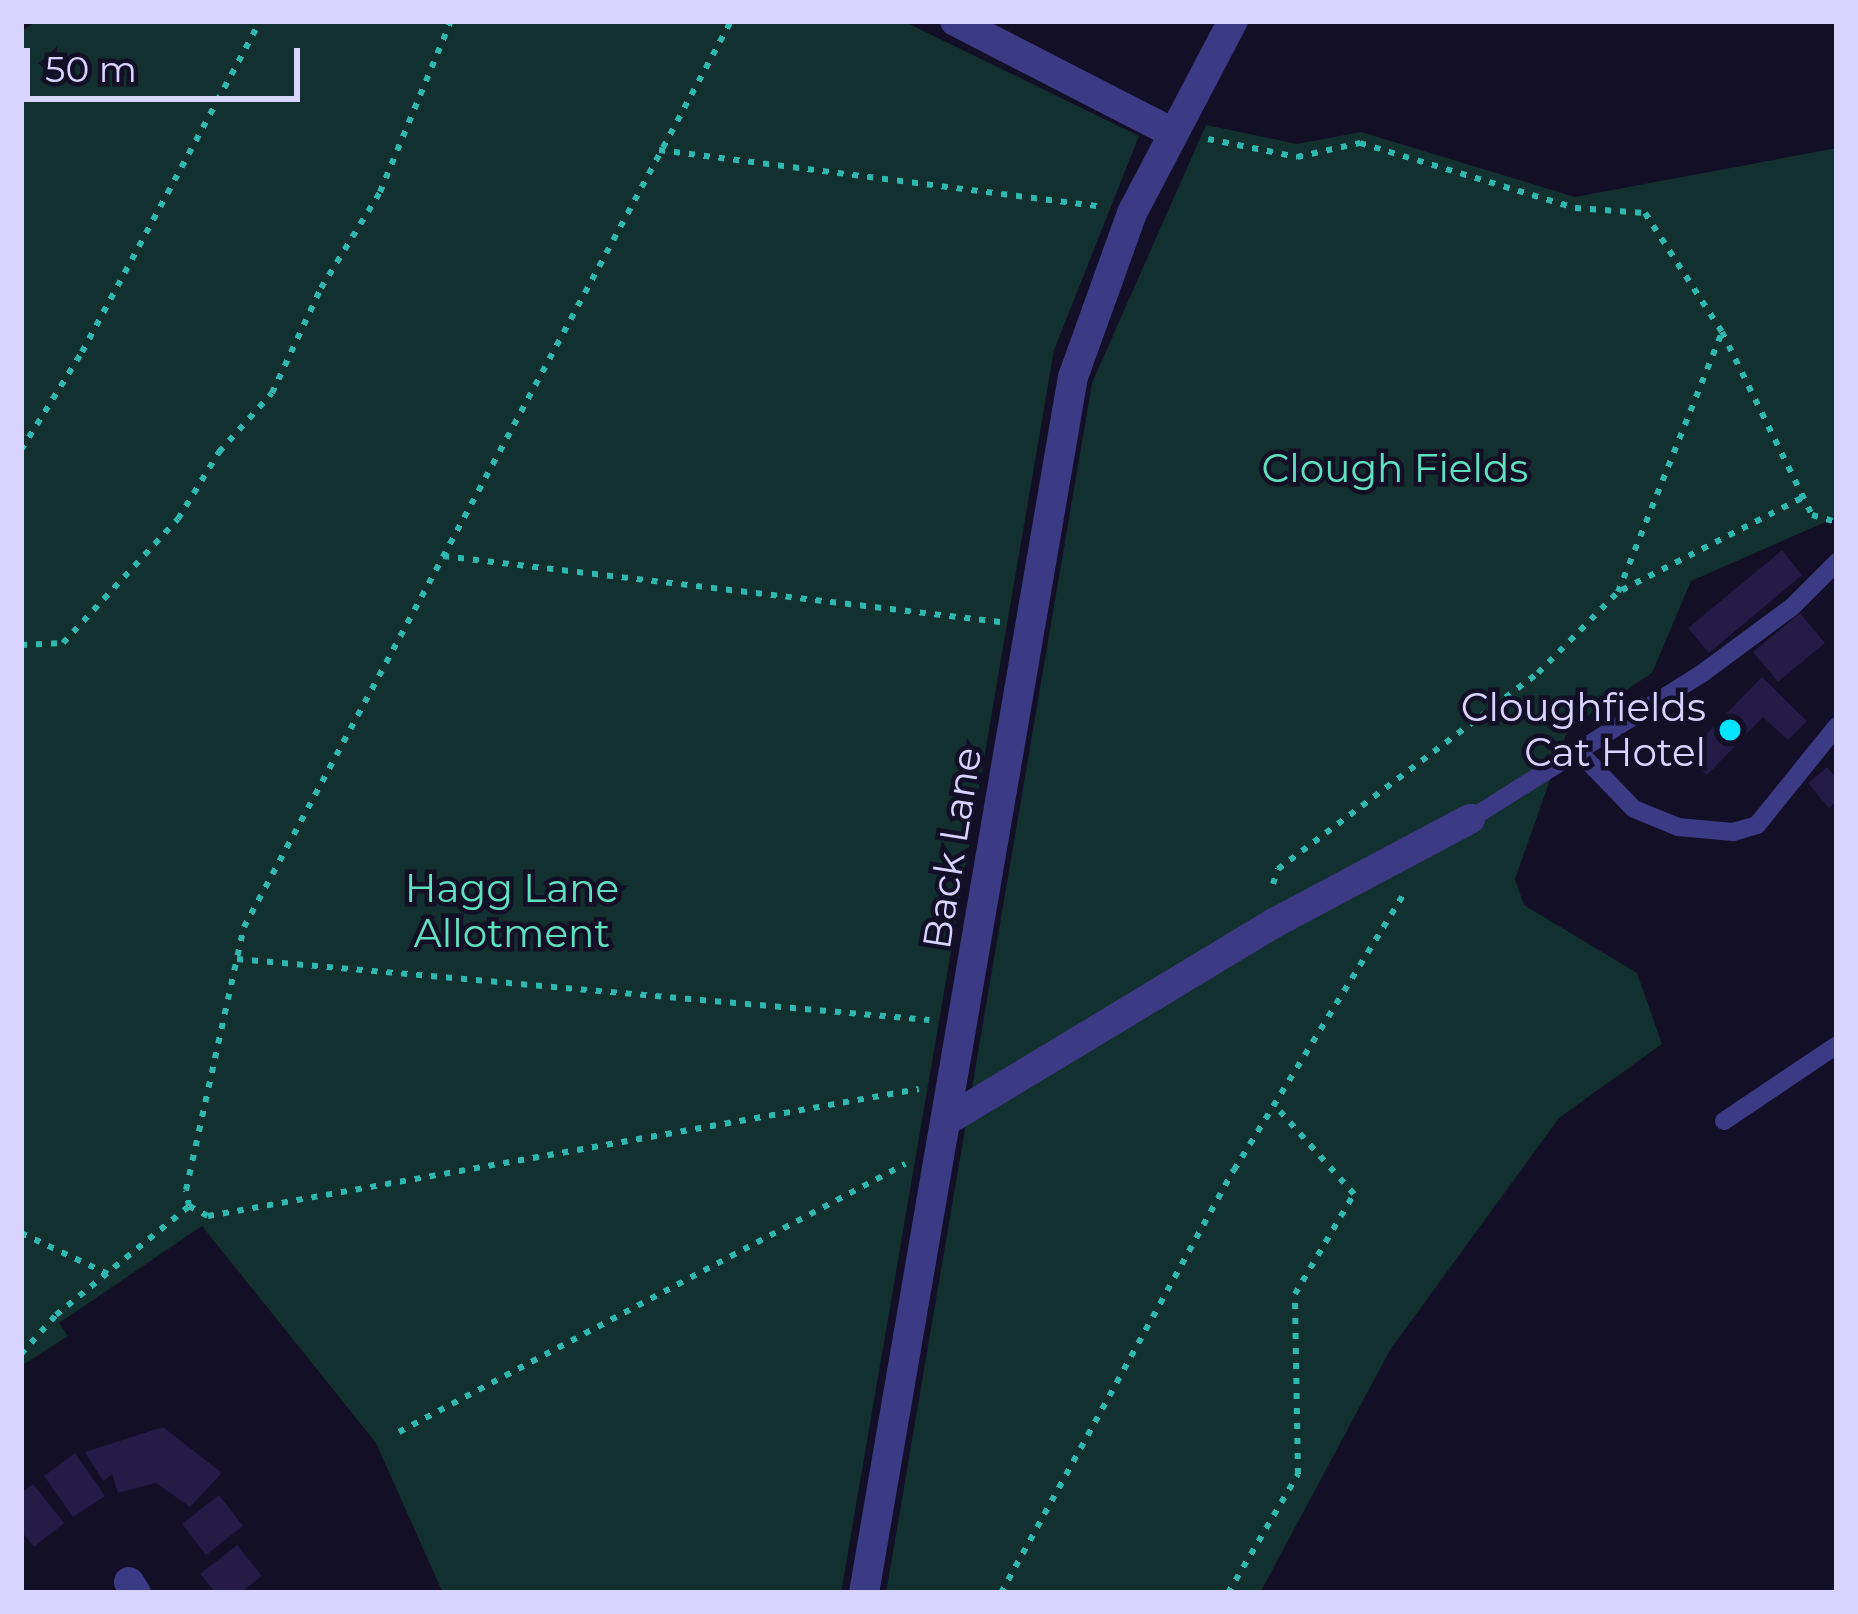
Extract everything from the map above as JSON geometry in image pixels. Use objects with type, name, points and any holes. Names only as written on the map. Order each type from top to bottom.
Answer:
[{"type":"street","points":[[955,21],[1169,131]]},
{"type":"street","name":"Back Lane","points":[[863,1593],[1072,377],[1132,213],[1169,131],[1233,21]]},
{"type":"street","points":[[944,1132],[1276,922],[1433,843],[1470,819]]},
{"type":"lane","points":[[1470,819],[1704,672],[1792,608],[1837,562]]},
{"type":"lane","points":[[1577,750],[1634,809],[1678,827],[1733,832],[1757,824],[1837,726]]},
{"type":"lane","points":[[1724,1120],[1837,1045]]},
{"type":"path","points":[[21,450],[82,352],[260,21]]},
{"type":"path","points":[[21,645],[63,643],[178,519],[219,452],[272,393],[321,288],[380,192],[452,21]]},
{"type":"path","points":[[189,1206],[186,1190],[244,927],[731,21]]},
{"type":"path","points":[[1169,131],[1298,157],[1360,143],[1575,208],[1645,213],[1722,332],[1812,515],[1837,522]]},
{"type":"path","points":[[659,150],[1132,213]]},
{"type":"path","points":[[1618,592],[1722,332]]},
{"type":"path","points":[[1276,922],[1267,904],[1279,869],[1538,673],[1618,592],[1803,497]]},
{"type":"path","points":[[443,556],[1028,625]]},
{"type":"path","points":[[1001,1593],[1234,1170],[1277,1108],[1433,843]]},
{"type":"path","points":[[236,959],[963,1022]]},
{"type":"path","points":[[189,1206],[208,1216],[953,1083]]},
{"type":"path","points":[[1228,1593],[1298,1474],[1295,1294],[1354,1194],[1277,1108]]},
{"type":"path","points":[[399,1432],[944,1132]]},
{"type":"path","points":[[21,1354],[189,1206]]},
{"type":"path","points":[[21,1233],[108,1274]]},
{"type":"green space","name":"Hagg Lane Allotment","points":[[38,21],[903,21],[1139,136],[1054,350],[841,1593],[443,1593],[376,1443],[202,1226],[59,1323],[68,1336],[21,1366],[21,31]]},
{"type":"green space","name":"Clough Fields","points":[[1206,125],[1297,144],[1361,132],[1575,197],[1837,148],[1837,517],[1691,581],[1652,673],[1568,729],[1515,879],[1524,905],[1637,973],[1662,1044],[1559,1118],[1390,1350],[1260,1593],[886,1593],[1092,383]]},
{"type":"building","points":[[1782,550],[1802,575],[1709,653],[1688,628]]},
{"type":"building","points":[[1800,613],[1825,643],[1778,682],[1753,652]]},
{"type":"building","name":"Cloughfields Cat Hotel","points":[[1762,677],[1807,721],[1788,740],[1763,717],[1707,775],[1686,755]]},
{"type":"building","points":[[1827,767],[1837,779],[1837,801],[1829,808],[1808,783]]},
{"type":"building","points":[[163,1427],[222,1473],[190,1507],[156,1483],[118,1493],[112,1474],[103,1481],[85,1452]]},
{"type":"building","points":[[75,1453],[105,1496],[73,1517],[44,1476]]},
{"type":"building","points":[[33,1484],[64,1523],[34,1547],[21,1531],[21,1493]]},
{"type":"building","points":[[219,1495],[243,1526],[206,1555],[182,1524]]},
{"type":"building","points":[[237,1545],[262,1576],[240,1593],[216,1593],[200,1574]]},
{"type":"place","name":"Cloughfields Cat Hotel","points":[[1730,730]]}]
